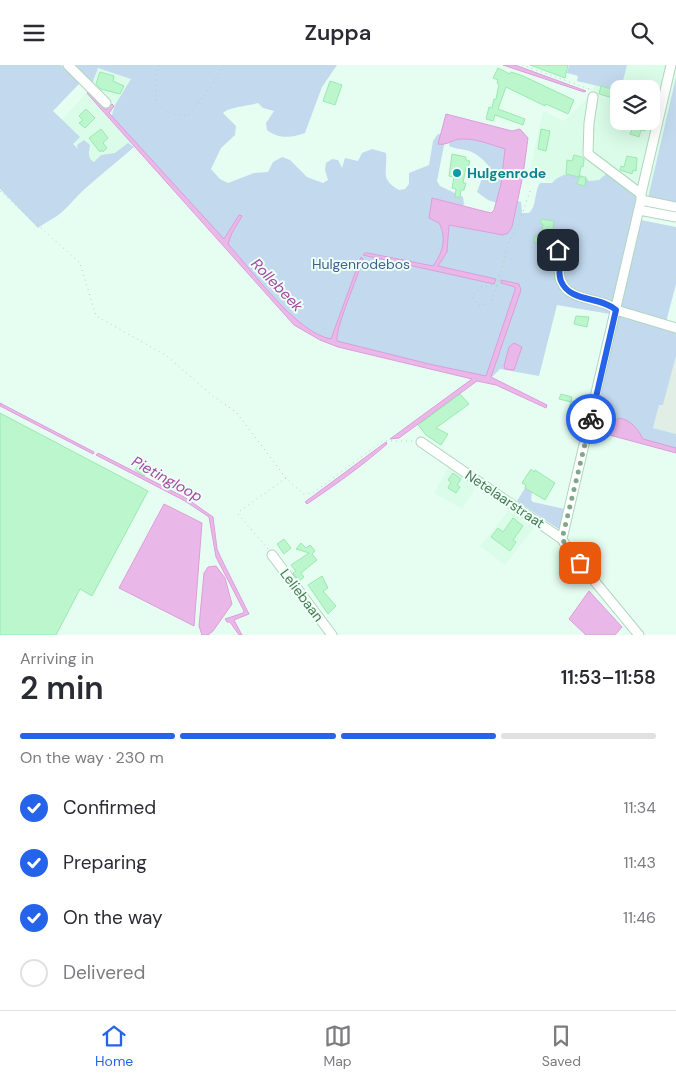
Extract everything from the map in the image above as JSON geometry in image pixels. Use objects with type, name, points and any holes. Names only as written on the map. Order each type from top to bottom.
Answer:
[{"type":"street","points":[[68,65],[106,103]]},
{"type":"street","points":[[562,539],[671,65]]},
{"type":"street","points":[[593,97],[589,123],[588,154],[641,201],[676,217]]},
{"type":"street","points":[[641,201],[676,207]]},
{"type":"street","points":[[558,250],[560,255],[561,281],[566,289],[575,295],[611,305],[616,310],[676,328]]},
{"type":"street","name":"Netelaarstraat","points":[[421,442],[562,539],[568,549],[639,635]]},
{"type":"street","name":"Leliebaan","points":[[272,555],[332,635]]},
{"type":"path","points":[[160,65],[156,74],[156,102],[169,113],[188,116],[214,81],[223,65]]},
{"type":"path","points":[[522,65],[588,87],[592,91],[593,97]]},
{"type":"path","points":[[497,286],[481,287],[474,293],[474,299],[478,305],[490,304],[497,286],[509,242],[531,188]]},
{"type":"path","points":[[0,191],[80,263],[96,316],[167,356],[213,396],[236,411],[286,478],[303,494],[313,493],[383,441],[421,442]]},
{"type":"path","points":[[272,555],[238,514],[286,478]]},
{"type":"shaded area","points":[[503,65],[515,65],[586,91],[584,92]]},
{"type":"shaded area","points":[[627,65],[676,65],[676,77],[648,198],[637,201],[529,175],[543,111],[564,121],[590,96],[595,84],[610,88],[610,130],[660,130],[660,80],[623,80]]},
{"type":"shaded area","points":[[98,68],[132,79],[128,86],[134,142],[100,172],[73,144],[62,119],[91,88]]},
{"type":"shaded area","points":[[89,92],[106,110],[112,104],[114,106],[109,113],[224,239],[239,215],[242,216],[228,244],[289,313],[318,334],[331,339],[361,257],[363,259],[343,314],[337,334],[337,341],[486,376],[515,290],[515,287],[501,283],[501,280],[519,284],[521,290],[491,377],[547,405],[546,408],[496,385],[477,381],[399,438],[390,439],[472,379],[338,347],[320,340],[294,325],[87,93]]},
{"type":"shaded area","points":[[446,114],[512,131],[520,129],[528,138],[523,175],[512,227],[508,233],[503,235],[449,225],[447,252],[438,266],[496,279],[494,284],[363,255],[368,253],[433,266],[443,245],[443,234],[439,223],[429,218],[432,198],[491,213],[494,210],[501,184],[505,149],[466,139],[438,144]]},
{"type":"shaded area","points":[[514,343],[522,347],[514,370],[505,369],[504,366],[509,347]]},
{"type":"shaded area","points":[[676,356],[676,434],[653,428],[659,404],[663,405]]},
{"type":"shaded area","points":[[0,403],[94,452],[93,454],[0,406]]},
{"type":"shaded area","points":[[619,418],[634,425],[643,439],[676,448],[676,453],[591,430],[592,426],[603,427]]},
{"type":"shaded area","points":[[386,442],[387,444],[348,475],[307,504],[305,502]]},
{"type":"shaded area","points":[[98,453],[186,498],[213,517],[217,549],[249,614],[234,620],[242,635],[239,635],[230,622],[227,622],[225,619],[244,611],[216,557],[209,517],[185,501],[96,455]]},
{"type":"shaded area","points":[[450,464],[478,484],[462,509],[434,493]]},
{"type":"shaded area","points":[[516,501],[541,519],[505,565],[480,546]]},
{"type":"shaded area","points":[[164,504],[202,523],[194,626],[119,588]]},
{"type":"shaded area","points":[[216,566],[225,578],[232,604],[213,631],[208,635],[202,635],[199,626],[204,573],[208,567]]},
{"type":"shaded area","points":[[589,591],[622,627],[615,635],[586,635],[569,619]]},
{"type":"green space","points":[[0,65],[61,65],[78,82],[79,84],[53,111],[80,137],[73,144],[78,149],[77,145],[84,140],[90,145],[89,157],[94,162],[101,155],[115,153],[128,143],[134,147],[83,190],[61,213],[38,228],[0,189]]},
{"type":"green space","name":"Hulgenrodebos","points":[[69,65],[337,65],[322,87],[305,133],[285,137],[271,133],[267,130],[266,123],[274,111],[263,108],[258,103],[234,108],[223,113],[236,126],[235,135],[221,148],[211,169],[220,179],[228,183],[254,173],[268,172],[273,162],[282,157],[290,160],[307,177],[323,183],[328,180],[325,170],[326,163],[332,159],[338,160],[342,168],[345,158],[358,161],[362,153],[372,149],[386,153],[386,175],[389,182],[399,190],[405,189],[409,184],[409,173],[429,165],[433,141],[438,134],[444,134],[445,140],[437,181],[440,186],[463,197],[464,204],[462,207],[474,225],[514,200],[521,202],[522,213],[529,213],[532,210],[540,183],[552,183],[560,177],[570,174],[581,175],[589,181],[599,180],[607,173],[638,195],[610,314],[557,305],[539,376],[500,369],[488,378],[333,343],[289,318],[111,118],[115,105],[131,79],[98,68],[91,87]]},
{"type":"green space","points":[[569,65],[627,65],[623,80],[610,80],[610,89],[577,81],[578,76],[567,73]]},
{"type":"green space","points":[[676,77],[676,203],[648,198]]},
{"type":"green space","points":[[455,132],[507,147],[510,156],[497,203],[488,200],[477,192],[481,181],[492,171],[487,164],[473,152],[449,146],[450,137]]},
{"type":"green space","points":[[641,220],[676,227],[676,284],[666,322],[621,306]]},
{"type":"green space","points":[[616,310],[676,327],[676,356],[663,405],[659,405],[653,428],[676,434],[676,453],[593,430],[589,427]]},
{"type":"green space","points":[[525,488],[532,492],[531,500],[533,502],[565,509],[560,530],[517,501]]},
{"type":"building","points":[[530,65],[568,65],[565,78]]},
{"type":"building","points":[[498,68],[510,74],[511,72],[523,76],[574,100],[568,114],[546,104],[545,106],[506,87],[498,109],[525,119],[523,125],[495,115],[493,121],[486,119],[489,107],[492,108],[494,99],[496,99],[499,84],[497,83],[498,80],[493,78]]},
{"type":"building","points":[[100,72],[114,76],[113,81],[124,86],[120,94],[101,89],[96,84]]},
{"type":"building","points":[[330,81],[342,85],[335,105],[323,101]]},
{"type":"building","points":[[601,86],[610,89],[610,97],[599,94]]},
{"type":"building","points":[[86,109],[95,118],[85,128],[79,123],[83,120],[79,116]]},
{"type":"building","points":[[101,129],[108,138],[103,143],[107,148],[103,152],[102,150],[100,152],[89,138]]},
{"type":"building","points":[[541,129],[550,131],[546,151],[538,149]]},
{"type":"building","points":[[632,130],[641,130],[639,137],[630,134]]},
{"type":"building","name":"Hulgenrode","points":[[452,154],[466,157],[466,160],[470,161],[468,168],[466,167],[463,183],[466,183],[464,190],[461,190],[460,197],[455,197],[456,189],[452,188],[454,177],[449,176]]},
{"type":"building","points":[[574,155],[584,159],[579,177],[566,174],[567,160],[572,161]]},
{"type":"building","points":[[627,156],[637,158],[636,171],[633,170],[632,174],[620,170],[621,166],[624,167]]},
{"type":"building","points":[[579,177],[586,177],[585,186],[577,184]]},
{"type":"building","points":[[541,219],[554,221],[552,237],[563,239],[562,245],[551,243],[550,251],[540,251],[541,243],[534,242],[535,236],[541,237],[543,224],[541,224]]},
{"type":"building","points":[[576,316],[589,317],[587,327],[574,324]]},
{"type":"building","points":[[460,394],[469,404],[436,428],[448,434],[441,445],[426,435],[418,425]]},
{"type":"building","points":[[561,394],[572,397],[571,401],[587,404],[585,415],[568,411],[571,402],[559,399]]},
{"type":"building","points":[[0,413],[148,491],[92,596],[80,589],[56,635],[0,635]]},
{"type":"building","points":[[142,461],[150,467],[144,476],[135,470]]},
{"type":"building","points":[[531,469],[555,483],[545,500],[525,488],[526,485],[522,483]]},
{"type":"building","points":[[453,473],[461,479],[457,485],[460,487],[456,493],[448,488],[451,482],[448,480]]},
{"type":"building","points":[[513,518],[523,526],[513,540],[516,542],[510,551],[491,537],[498,528],[503,532]]},
{"type":"building","points":[[284,539],[291,548],[284,554],[277,544]]},
{"type":"building","points":[[301,543],[306,548],[311,546],[315,551],[312,554],[317,560],[301,573],[304,577],[299,581],[293,573],[296,571],[291,565],[309,553],[296,549]]},
{"type":"building","points":[[322,576],[328,588],[323,591],[336,606],[328,614],[308,585]]},
{"type":"way so far","points":[[580,563],[562,539],[591,419]]},
{"type":"place","name":"Hulgenrode","points":[[457,173]]},
{"type":"route","points":[[558,250],[560,255],[559,273],[566,289],[575,295],[611,305],[616,310],[591,419]]},
{"type":"water label","name":"Rollebeek","points":[[277,285]]},
{"type":"water label","name":"Pietingloop","points":[[167,479]]}]
